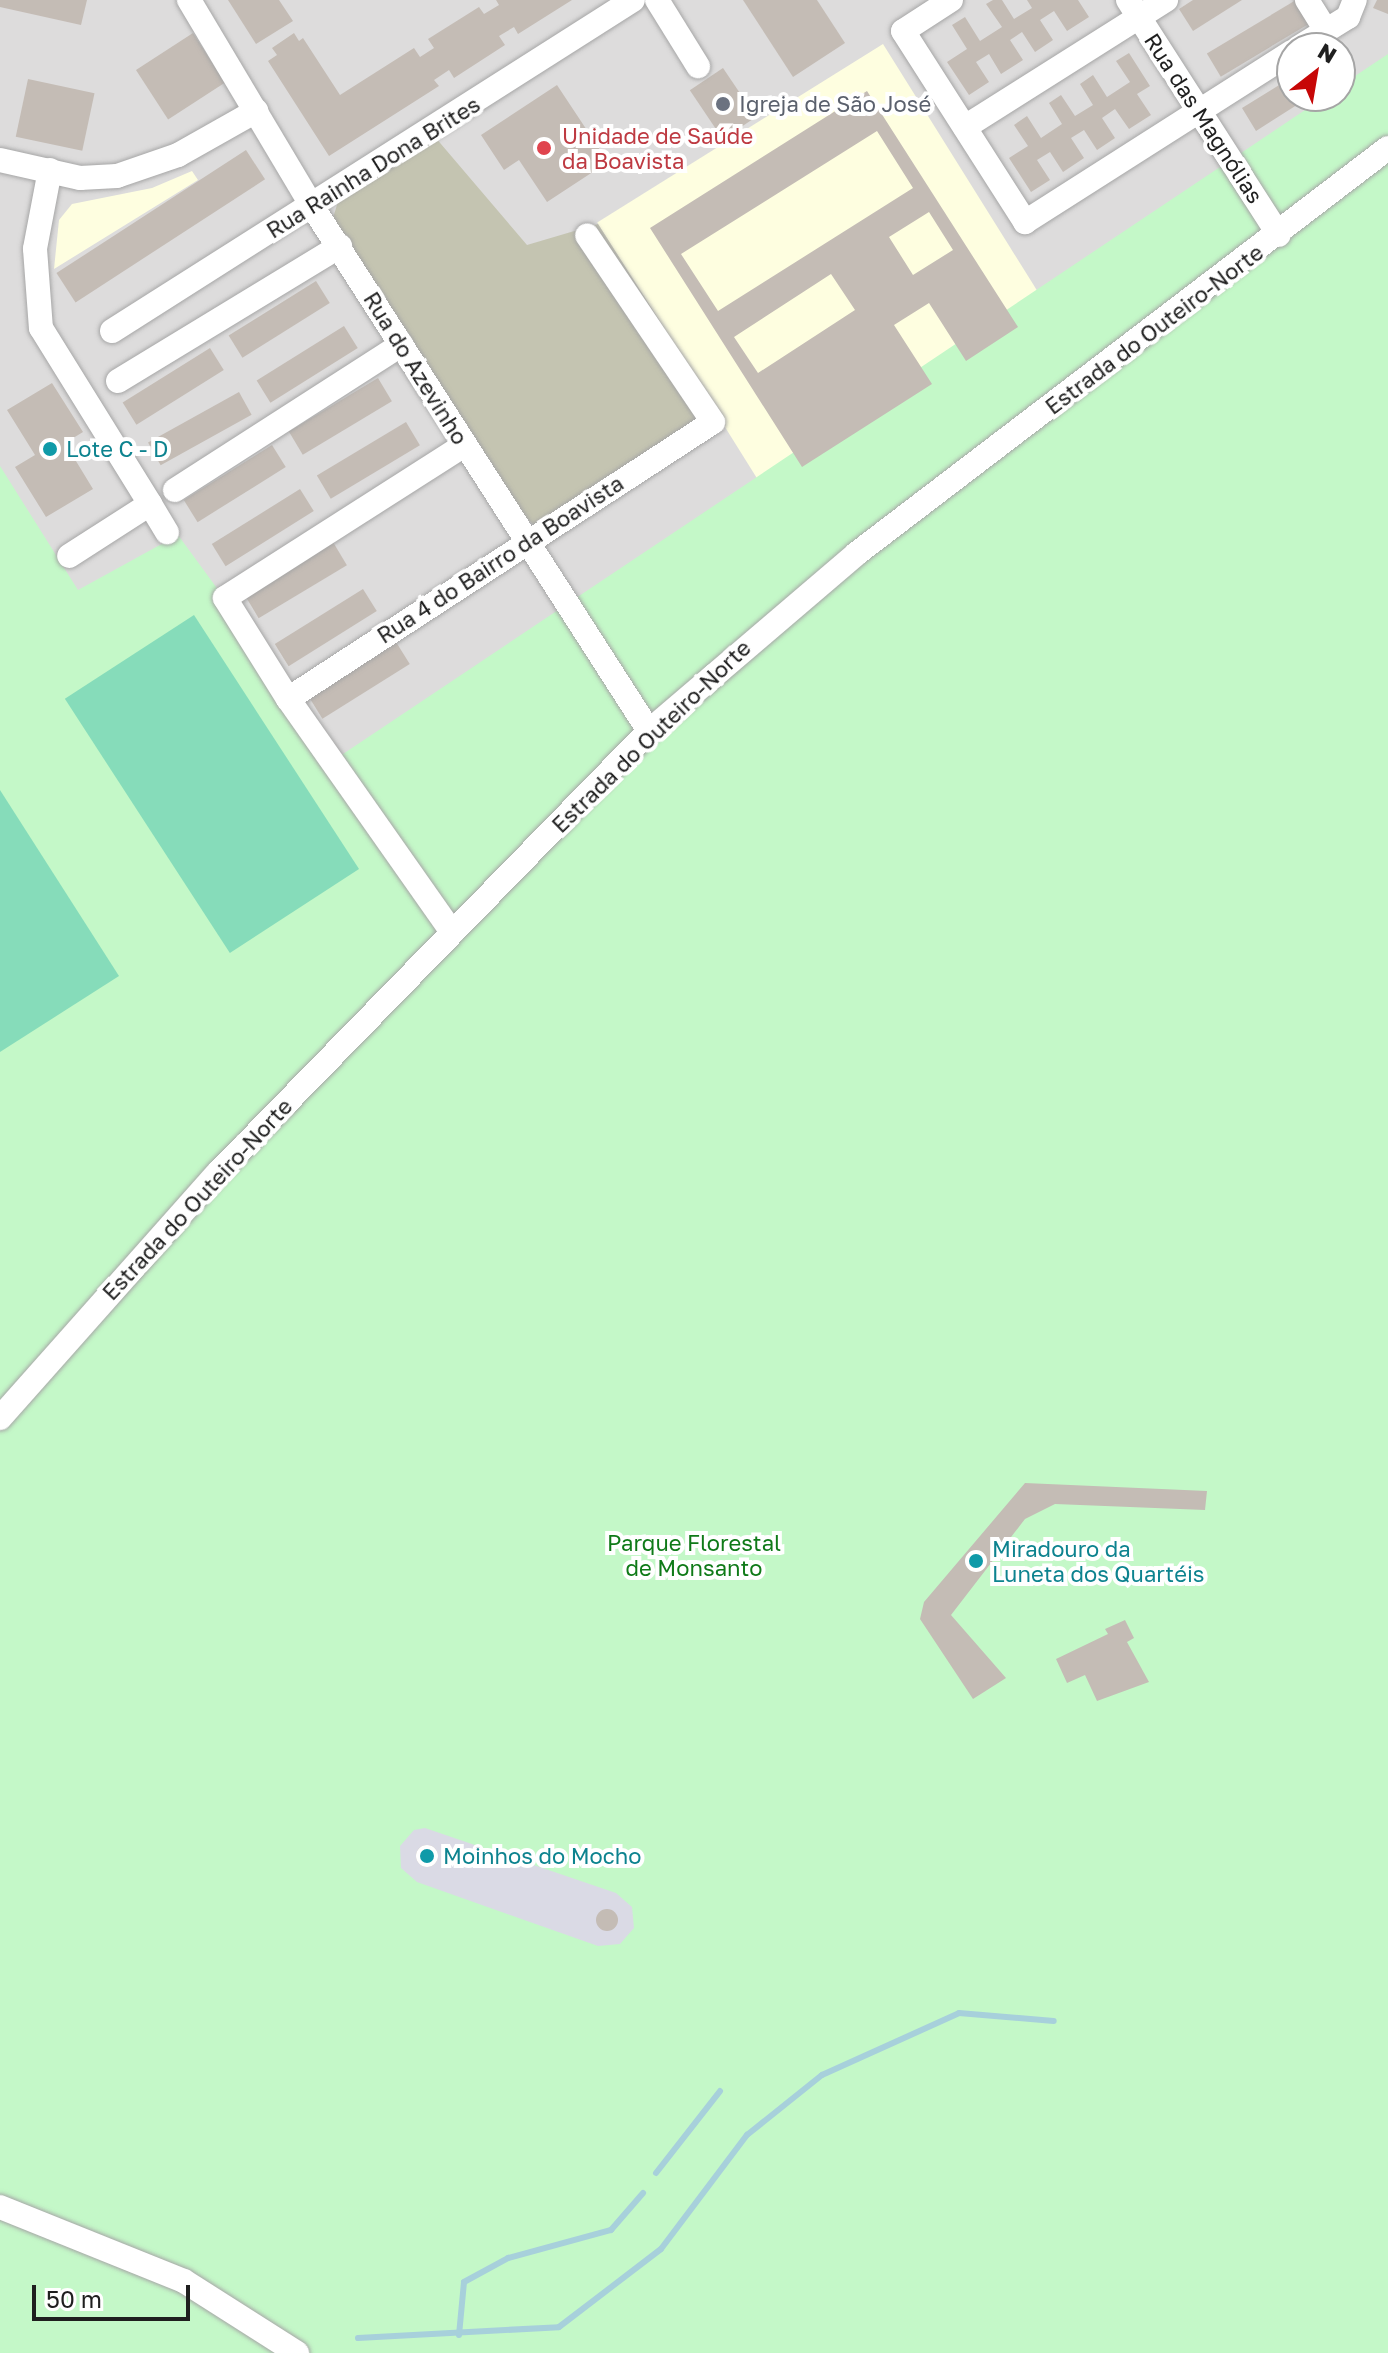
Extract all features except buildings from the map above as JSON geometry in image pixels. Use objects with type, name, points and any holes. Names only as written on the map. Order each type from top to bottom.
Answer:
[{"type":"street","name":"Rua do Azevinho","points":[[189,0],[312,206],[649,731]]},
{"type":"street","name":"Rua Rainha Dona Brites","points":[[112,331],[633,0]]},
{"type":"street","points":[[657,0],[698,66]]},
{"type":"street","points":[[951,0],[903,31],[1025,222],[1276,62]]},
{"type":"street","points":[[965,127],[1134,8],[1166,0]]},
{"type":"street","points":[[1307,0],[1326,30]]},
{"type":"street","points":[[1323,32],[1348,17],[1355,0]]},
{"type":"street","name":"Rua das Magnólias","points":[[1134,8],[1279,235]]},
{"type":"street","points":[[0,160],[80,178],[148,169],[256,111]]},
{"type":"street","name":"Estrada do Outeiro-Norte","points":[[0,1418],[217,1174],[649,731],[856,554],[1279,235],[1388,148]]},
{"type":"street","points":[[50,170],[35,249],[41,328],[167,532]]},
{"type":"street","name":"Rua 4 do Bairro da Boavista","points":[[288,699],[526,541],[713,422],[587,235]]},
{"type":"street","points":[[118,381],[340,246]]},
{"type":"street","points":[[175,490],[401,345]]},
{"type":"street","points":[[452,932],[288,699],[225,598],[464,445]]},
{"type":"street","points":[[69,556],[150,504]]},
{"type":"street","points":[[0,2207],[184,2281],[297,2353]]},
{"type":"shaded area","points":[[0,0],[1388,0],[1388,101],[366,864],[0,645]]},
{"type":"shaded area","points":[[883,44],[1049,309],[763,488],[597,223]]},
{"type":"shaded area","points":[[435,137],[527,245],[598,224],[726,425],[552,541],[522,514],[333,218],[340,195]]},
{"type":"shaded area","points":[[192,171],[198,180],[54,269],[59,220],[72,204],[152,188]]},
{"type":"shaded area","points":[[425,1828],[616,1893],[632,1907],[634,1928],[620,1944],[598,1946],[417,1882],[401,1868],[400,1846],[414,1830]]},
{"type":"green space","name":"Parque Florestal de Monsanto","points":[[1388,54],[1388,2353],[0,2353],[0,466],[78,590],[178,535],[340,756],[1302,112],[1356,112],[1356,75]]},
{"type":"green space","points":[[194,615],[359,869],[230,953],[65,699]]},
{"type":"green space","points":[[0,790],[119,976],[0,1052]]},
{"type":"waterway","points":[[358,2338],[559,2327],[661,2249],[747,2135],[822,2075],[959,2013],[1054,2021]]},
{"type":"waterway","points":[[656,2173],[720,2091]]},
{"type":"waterway","points":[[459,2335],[464,2282],[508,2258],[611,2230],[643,2193]]},
{"type":"place","name":"Igreja de São José","points":[[723,104]]},
{"type":"place","name":"Unidade de Saúde da Boavista","points":[[544,148]]},
{"type":"place","name":"Lote C - D","points":[[50,449]]},
{"type":"place","name":"Miradouro da Luneta dos Quartéis","points":[[976,1561]]},
{"type":"place","name":"Moinhos do Mocho","points":[[427,1856]]}]
